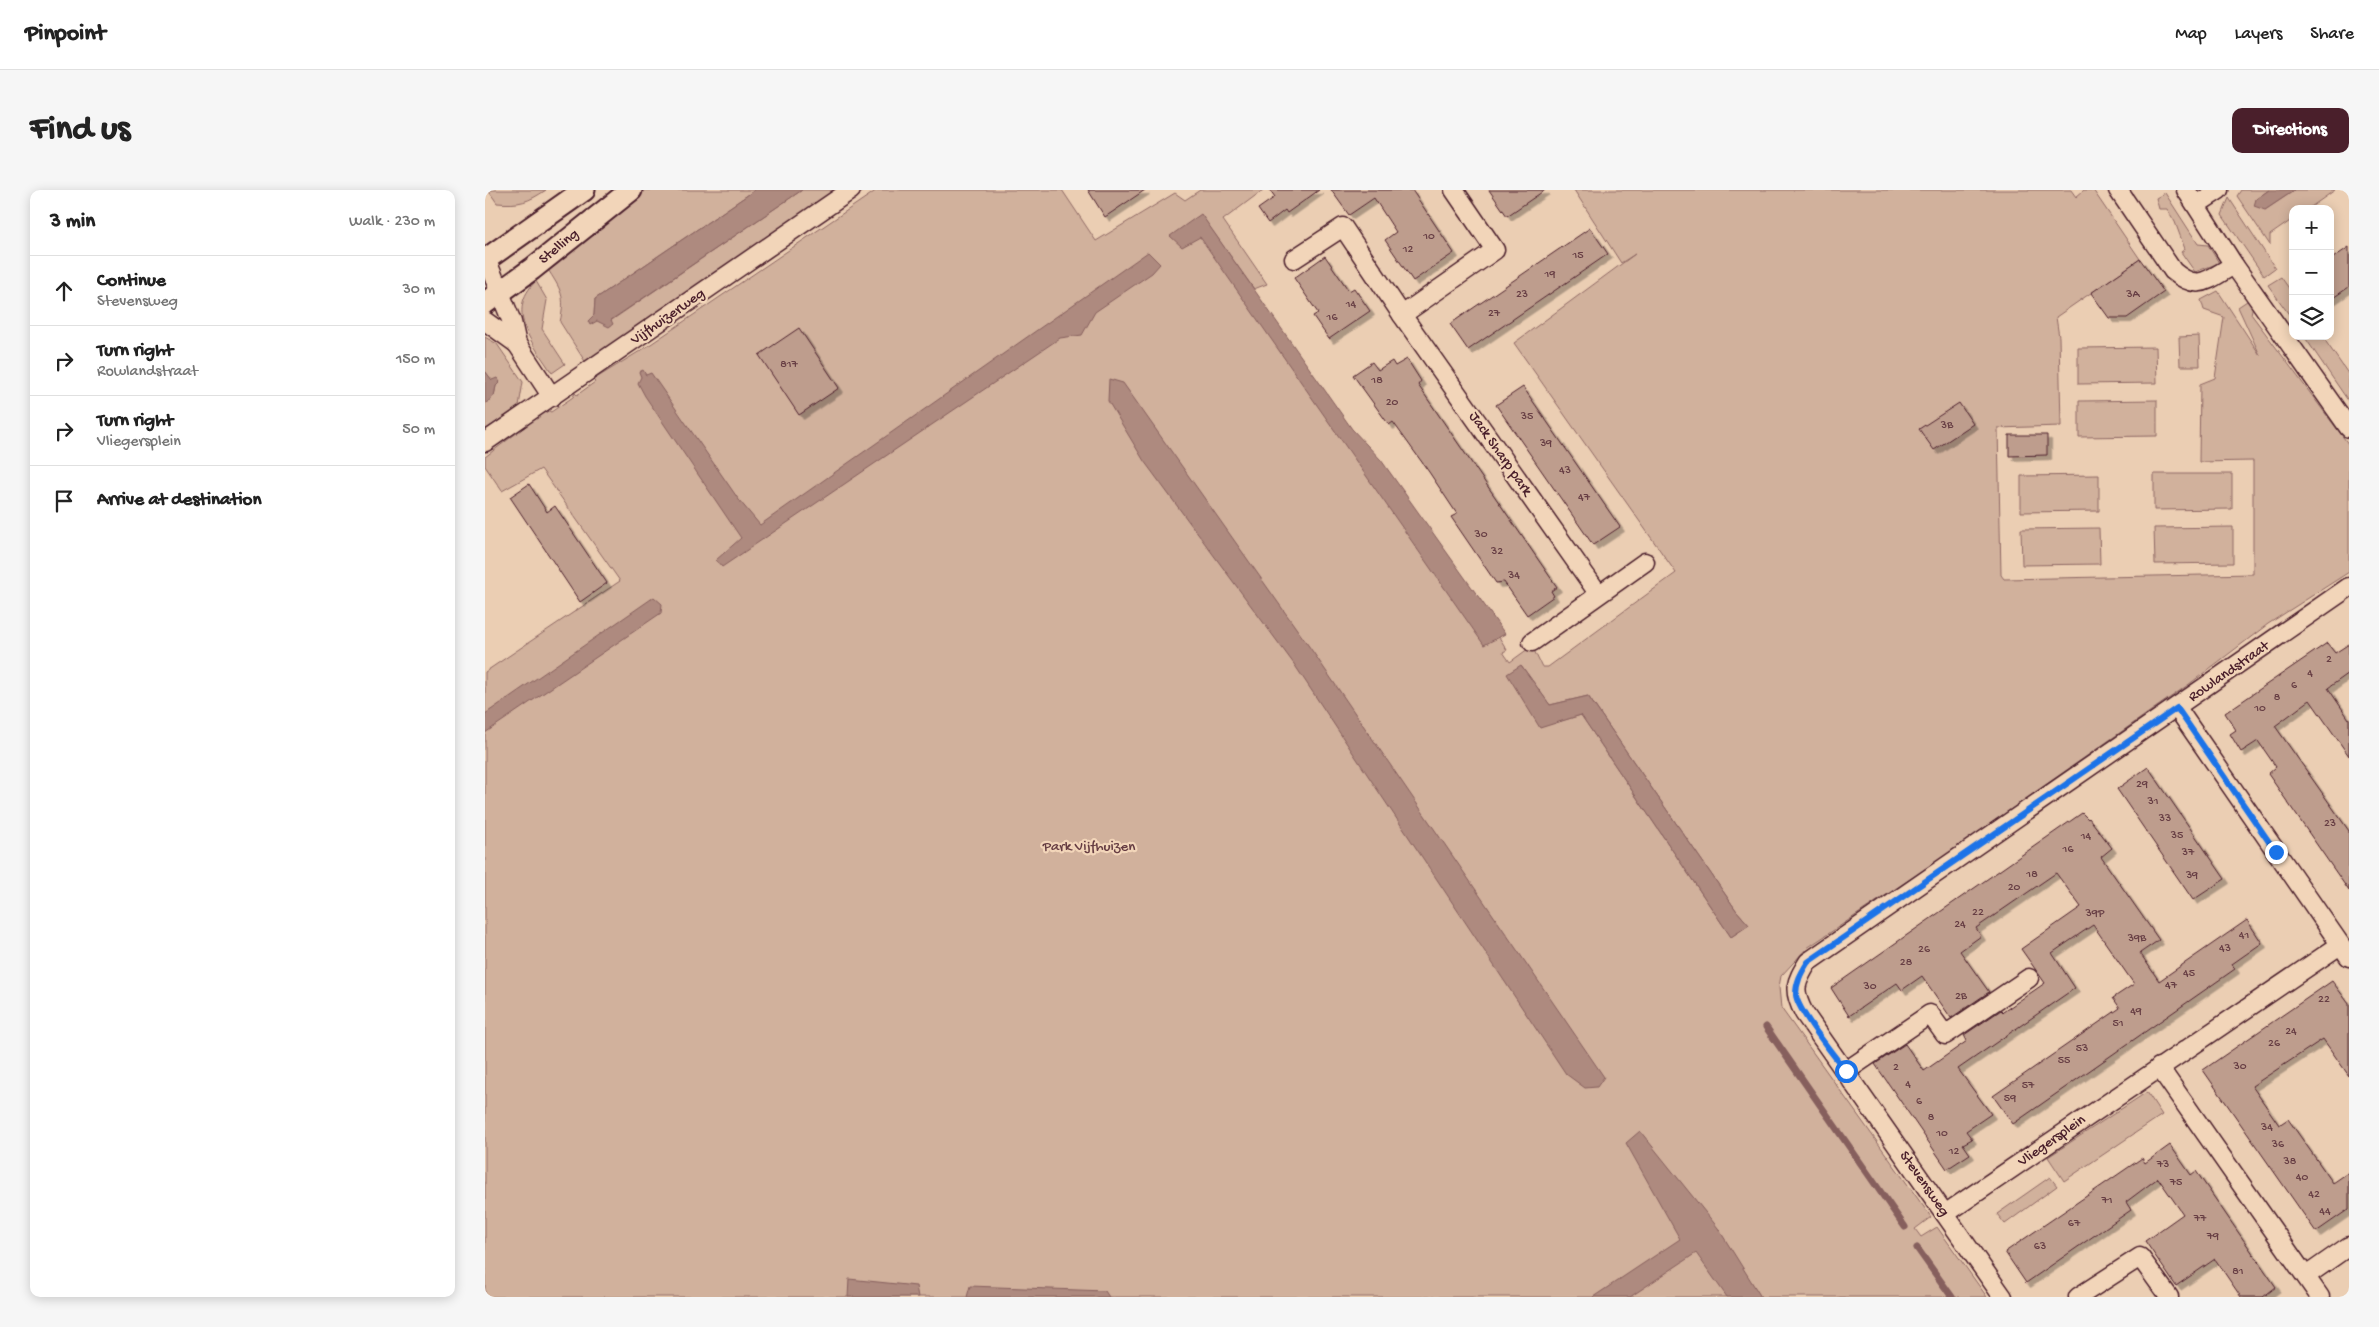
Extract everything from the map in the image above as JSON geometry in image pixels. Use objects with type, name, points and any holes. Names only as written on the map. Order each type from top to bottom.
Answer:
[{"type":"street","name":"Stelling","points":[[485,258],[584,190]]},
{"type":"street","name":"Stelling","points":[[493,297],[631,190]]},
{"type":"street","name":"Vijfhuizerweg","points":[[485,442],[851,190]]},
{"type":"street","points":[[1402,315],[1495,250],[1454,190]]},
{"type":"street","points":[[2118,190],[2173,271],[2185,281],[2201,284],[2234,265]]},
{"type":"street","points":[[2186,190],[2234,265],[2349,428]]},
{"type":"street","points":[[2196,205],[2219,190]]},
{"type":"street","name":"Jack Sharp park","points":[[1293,259],[1343,227],[1402,315],[1598,593]]},
{"type":"street","points":[[485,258],[493,297],[513,322],[517,344]]},
{"type":"street","points":[[485,321],[517,344],[552,397]]},
{"type":"street","points":[[1531,642],[1598,593],[1645,562]]},
{"type":"street","name":"Rowlandstraat","points":[[1803,1013],[1796,997],[1797,980],[1808,962],[2349,587]]},
{"type":"street","name":"Vliegersplein","points":[[1945,1214],[2159,1067],[2345,951],[2177,708]]},
{"type":"street","points":[[1846,1071],[1930,1014],[1945,1035],[2029,978]]},
{"type":"street","name":"Stevensweg","points":[[1803,1013],[1846,1071],[2003,1297]]},
{"type":"street","points":[[2159,1067],[2320,1297]]},
{"type":"street","points":[[2306,1276],[2349,1246]]},
{"type":"street","points":[[2078,1297],[2140,1257],[2169,1297]]},
{"type":"green space","points":[[488,190],[546,190],[523,202],[505,204],[497,203]]},
{"type":"green space","points":[[644,190],[755,190],[595,299],[594,315],[588,321],[597,320],[606,324],[802,190],[837,190],[586,363],[560,322],[562,313],[561,294],[547,268]]},
{"type":"green space","name":"Park Vijfhuizen","points":[[877,190],[1062,190],[1096,241],[1175,193],[1185,200],[1200,190],[1263,190],[1223,220],[1267,284],[1254,289],[1201,215],[1194,219],[1494,640],[1499,637],[1507,650],[1503,652],[1510,662],[1532,646],[1542,667],[1548,667],[1676,573],[1514,343],[1635,254],[1621,263],[1574,190],[2071,190],[2076,197],[2084,190],[2093,190],[2140,259],[2056,317],[2059,337],[2061,426],[1998,428],[2001,575],[2004,579],[2253,574],[2253,461],[2199,462],[2200,384],[2215,378],[2224,317],[2204,310],[2201,300],[2218,291],[2260,355],[2238,307],[2250,299],[2253,305],[2251,314],[2349,445],[2349,572],[2268,624],[2188,685],[1940,859],[1807,948],[1781,976],[1779,987],[1781,1008],[1931,1217],[1915,1229],[1921,1237],[1937,1227],[1987,1297],[485,1297],[485,672],[620,581],[541,469],[502,491],[485,466],[485,457],[547,410],[551,412],[573,397],[575,393],[577,395],[595,382],[593,380],[648,346]],"holes":[[[1521,665],[1550,705],[1588,696],[1736,910],[1749,925],[1731,937],[1581,715],[1554,723]]]},
{"type":"green space","points":[[2241,190],[2269,190],[2256,199],[2265,210],[2295,190],[2335,190],[2314,205],[2289,205],[2289,222],[2270,235],[2270,245],[2237,196]]},
{"type":"green space","points":[[2165,193],[2198,244],[2208,245],[2219,263],[2195,272],[2181,252],[2185,249],[2175,222],[2167,209],[2159,209],[2156,198]]},
{"type":"green space","points":[[2229,198],[2275,268],[2264,276],[2222,215]]},
{"type":"green space","points":[[2281,277],[2289,288],[2289,314],[2268,285]]},
{"type":"green space","points":[[536,281],[547,300],[542,329],[565,364],[552,373],[531,340],[522,316],[522,305],[527,293]]},
{"type":"green space","points":[[2199,336],[2200,366],[2180,366],[2179,337]]},
{"type":"green space","points":[[485,337],[497,344],[523,382],[519,406],[485,430],[485,404],[494,396],[496,386],[485,371]]},
{"type":"green space","points":[[2307,340],[2325,340],[2349,375],[2349,402]]},
{"type":"green space","points":[[2156,347],[2157,383],[2078,384],[2078,348]]},
{"type":"green space","points":[[2157,400],[2157,436],[2079,437],[2079,401]]},
{"type":"green space","points":[[2154,474],[2232,474],[2232,509],[2154,510]]},
{"type":"green space","points":[[2099,475],[2099,511],[2021,512],[2021,476]]},
{"type":"green space","points":[[2233,527],[2233,563],[2155,564],[2154,528]]},
{"type":"green space","points":[[2099,528],[2100,564],[2022,565],[2021,529]]},
{"type":"green space","points":[[2147,1092],[2162,1115],[2064,1181],[2048,1157]]},
{"type":"green space","points":[[2050,1177],[2057,1186],[2005,1224],[1997,1214]]},
{"type":"shaded area","points":[[755,190],[802,190],[611,320],[613,324],[609,327],[597,321],[590,325],[588,321],[594,315],[595,299]]},
{"type":"shaded area","points":[[2269,190],[2295,190],[2265,210],[2254,206],[2256,199]]},
{"type":"shaded area","points":[[1201,214],[1352,429],[1381,460],[1505,634],[1484,645],[1200,237],[1182,247],[1170,236]]},
{"type":"shaded area","points":[[1148,252],[1160,264],[1152,273],[1095,312],[1082,335],[1060,338],[722,567],[716,560],[741,538],[645,396],[638,383],[641,377],[639,372],[643,370],[646,375],[651,373],[739,500],[760,525]]},
{"type":"shaded area","points":[[485,371],[492,380],[497,378],[500,382],[496,386],[494,396],[485,404]]},
{"type":"shaded area","points":[[1109,379],[1123,383],[1313,652],[1604,1077],[1597,1087],[1585,1088],[1566,1074],[1294,664],[1144,461],[1108,401]]},
{"type":"shaded area","points":[[654,597],[662,604],[661,613],[485,733],[485,714]]},
{"type":"shaded area","points":[[1521,665],[1550,705],[1588,696],[1736,910],[1749,925],[1731,937],[1581,715],[1540,728],[1507,674]]},
{"type":"shaded area","points":[[1640,1131],[1718,1228],[1761,1297],[1727,1297],[1696,1253],[1630,1297],[1593,1297],[1680,1239],[1626,1143]]},
{"type":"shaded area","points":[[849,1279],[916,1286],[918,1297],[848,1297]]},
{"type":"shaded area","points":[[970,1286],[1105,1291],[1109,1297],[967,1297]]},
{"type":"building","points":[[1088,190],[1145,190],[1105,217]]},
{"type":"building","points":[[1270,190],[1319,190],[1287,213],[1285,210],[1268,223],[1258,209],[1275,197]]},
{"type":"building","points":[[1331,190],[1412,190],[1454,253],[1413,281],[1385,240],[1396,232],[1374,198],[1349,215]]},
{"type":"building","points":[[1489,190],[1545,190],[1507,216]]},
{"type":"building","points":[[1590,228],[1608,254],[1468,350],[1450,324]]},
{"type":"building","points":[[2349,247],[2349,287],[2334,297],[2334,295],[2334,257]]},
{"type":"building","points":[[1325,256],[1349,291],[1354,288],[1370,311],[1329,339],[1313,316],[1318,313],[1294,278]]},
{"type":"building","points":[[2140,259],[2164,292],[2127,318],[2109,318],[2091,293]]},
{"type":"building","points":[[799,328],[839,388],[799,415],[759,355]]},
{"type":"building","points":[[1407,359],[1421,381],[1418,385],[1557,587],[1551,591],[1554,596],[1527,615],[1504,582],[1496,583],[1451,517],[1457,514],[1429,472],[1393,422],[1389,425],[1353,375],[1372,362],[1378,370],[1392,361],[1395,366]]},
{"type":"building","points":[[1523,387],[1620,527],[1593,545],[1496,405]]},
{"type":"building","points":[[1959,403],[1973,424],[1934,450],[1919,429]]},
{"type":"building","points":[[2009,435],[2047,435],[2047,455],[2009,456]]},
{"type":"building","points":[[529,484],[547,512],[555,506],[607,583],[580,602],[510,497]]},
{"type":"building","points":[[2327,643],[2335,653],[2349,644],[2349,673],[2328,688],[2349,719],[2349,756],[2310,700],[2275,726],[2349,831],[2349,891],[2268,774],[2276,767],[2258,741],[2241,752],[2230,734],[2236,730],[2225,713]]},
{"type":"building","points":[[2148,767],[2225,879],[2193,900],[2117,789]]},
{"type":"building","points":[[2082,813],[2089,818],[2112,848],[2101,857],[2159,940],[2140,953],[2159,981],[2247,920],[2262,943],[2232,964],[2235,969],[2013,1124],[1993,1096],[2120,1008],[2113,998],[2134,984],[2093,925],[2052,953],[2075,988],[1958,1069],[1991,1114],[1966,1131],[1972,1139],[1963,1144],[1970,1154],[1947,1169],[1875,1064],[1905,1044],[1924,1071],[1967,1041],[1964,1035],[2001,1010],[2003,1012],[2045,983],[2021,949],[2081,907],[2056,873],[1976,928],[1981,936],[1960,951],[1989,992],[1951,1018],[1922,976],[1902,990],[1897,983],[1849,1016],[1831,988]]},
{"type":"building","points":[[2332,981],[2349,1004],[2349,1076],[2323,1039],[2252,1086],[2279,1125],[2288,1119],[2333,1183],[2349,1172],[2349,1209],[2316,1232],[2203,1070]]},
{"type":"building","points":[[2170,1145],[2191,1175],[2196,1171],[2276,1287],[2263,1297],[2241,1297],[2215,1259],[2176,1286],[2145,1241],[2183,1214],[2158,1178],[2126,1202],[2131,1210],[2026,1283],[2005,1252],[2142,1158],[2145,1163]]},
{"type":"waterway","points":[[1766,1027],[1905,1227]]},
{"type":"waterway","points":[[1917,1248],[1952,1297]]},
{"type":"route","points":[[1846,1071],[1803,1013],[1796,997],[1797,980],[1808,962],[2177,708],[2276,852]]}]
